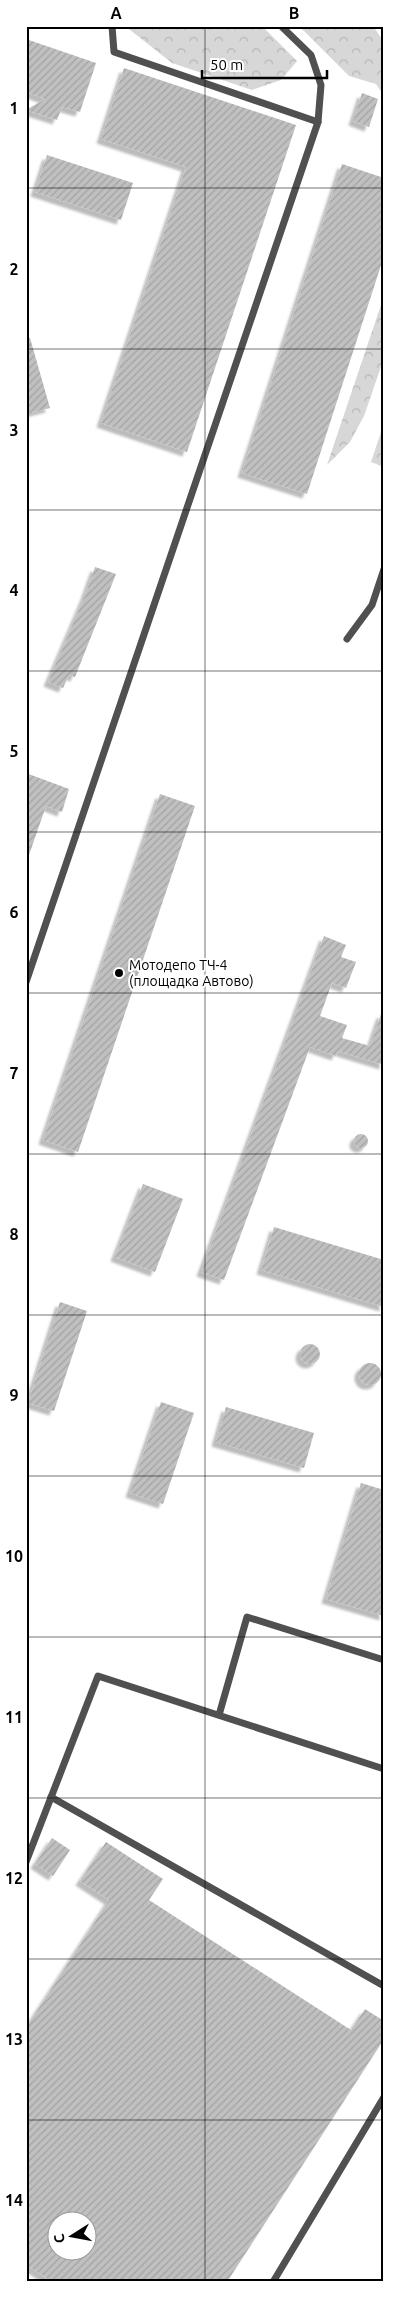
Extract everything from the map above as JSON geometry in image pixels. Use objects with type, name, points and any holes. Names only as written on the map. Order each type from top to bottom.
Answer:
[{"type":"lane","points":[[112,26],[114,52],[318,122]]},
{"type":"lane","points":[[26,982],[318,122],[320,85],[311,55],[281,26]]},
{"type":"lane","points":[[347,639],[372,605],[384,569]]},
{"type":"lane","points":[[219,1715],[246,1618],[384,1660]]},
{"type":"lane","points":[[26,1862],[98,1676],[384,1769]]},
{"type":"lane","points":[[51,1797],[384,1986]]},
{"type":"lane","points":[[273,2282],[384,2097]]},
{"type":"green space","points":[[125,26],[262,26],[297,61],[281,80],[252,90],[172,63]]},
{"type":"green space","points":[[299,26],[373,26],[384,42],[384,96],[376,84],[349,76]]},
{"type":"green space","points":[[384,296],[384,358],[364,416],[350,442],[327,465]]},
{"type":"green space","points":[[384,423],[384,467],[371,462]]},
{"type":"building","points":[[26,39],[96,63],[80,112],[62,107],[57,120],[26,110],[45,99],[26,92]]},
{"type":"building","points":[[124,68],[296,125],[187,452],[101,423],[186,167],[101,139]]},
{"type":"building","points":[[362,93],[378,99],[369,127],[353,121]]},
{"type":"building","points":[[47,155],[133,183],[121,220],[35,192]]},
{"type":"building","points":[[342,164],[384,178],[384,256],[307,494],[242,473]]},
{"type":"building","points":[[26,338],[30,338],[50,408],[26,414]]},
{"type":"building","points":[[95,567],[116,574],[75,677],[69,675],[63,688],[48,682],[84,598]]},
{"type":"building","points":[[26,773],[69,789],[62,812],[46,806],[28,858],[26,857]]},
{"type":"building","name":"Мотодепо ТЧ-4 (площадка Автово)","points":[[160,794],[195,806],[78,1152],[43,1140]]},
{"type":"building","points":[[324,936],[346,945],[341,957],[356,962],[346,988],[332,983],[320,1016],[347,1025],[342,1038],[370,1046],[381,1014],[384,1014],[384,1065],[338,1051],[336,1056],[310,1047],[224,1280],[201,1272]]},
{"type":"building","points":[[358,1134],[364,1134],[368,1141],[364,1148],[358,1148],[354,1144],[354,1138]]},
{"type":"building","points":[[143,1184],[183,1199],[155,1272],[115,1257]]},
{"type":"building","points":[[274,1227],[384,1260],[384,1307],[261,1270]]},
{"type":"building","points":[[60,1302],[87,1311],[54,1411],[28,1403]]},
{"type":"building","points":[[310,1344],[317,1347],[320,1354],[317,1361],[310,1364],[303,1361],[300,1354],[303,1347]]},
{"type":"building","points":[[370,1363],[378,1366],[381,1374],[378,1382],[370,1385],[362,1382],[359,1374],[362,1366]]},
{"type":"building","points":[[161,1402],[194,1413],[163,1504],[130,1493]]},
{"type":"building","points":[[226,1407],[314,1433],[304,1468],[216,1442]]},
{"type":"building","points":[[361,1483],[384,1490],[384,1616],[326,1599]]},
{"type":"building","points":[[52,1838],[70,1850],[53,1876],[35,1864]]},
{"type":"building","points":[[106,1842],[163,1879],[149,1900],[351,2030],[365,2009],[384,2021],[384,2039],[227,2282],[53,2282],[26,2265],[26,2028],[109,1900],[80,1881]]},
{"type":"place","name":"Мотодепо ТЧ-4 (площадка Автово)","points":[[119,973]]}]
